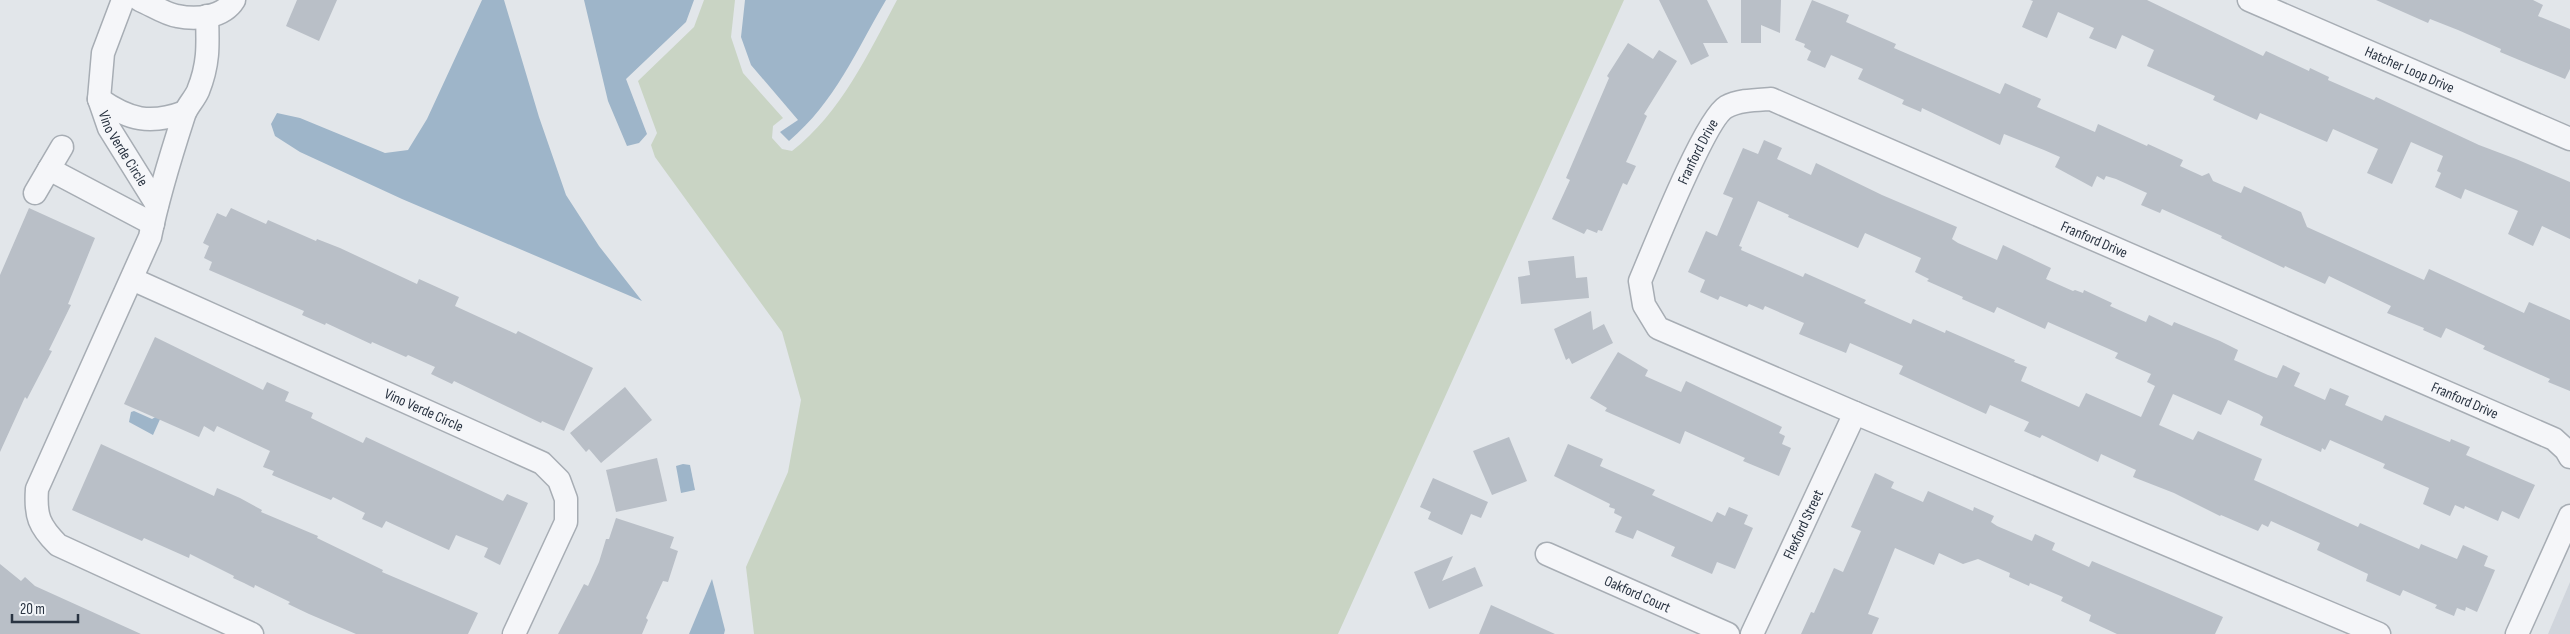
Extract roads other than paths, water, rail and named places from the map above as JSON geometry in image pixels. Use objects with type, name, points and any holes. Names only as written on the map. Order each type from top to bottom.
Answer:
[{"type":"street","name":"Vino Verde Circle","points":[[123,0],[103,53],[99,99],[109,128],[155,214]]},
{"type":"street","points":[[140,0],[176,16],[221,14],[234,0]]},
{"type":"street","name":"Hatcher Loop Drive","points":[[2249,0],[2570,140]]},
{"type":"street","name":"Vino Verde Circle","points":[[207,16],[209,54],[197,94],[185,112],[150,237],[37,489],[36,512],[43,530],[58,545],[252,634]]},
{"type":"street","points":[[99,99],[117,112],[144,120],[164,120],[185,112]]},
{"type":"street","name":"Franford Drive","points":[[2379,634],[1658,328],[1644,305],[1640,281],[1701,142],[1724,108],[1746,101],[1771,99],[2554,439],[2566,450],[2570,457]]},
{"type":"street","points":[[35,193],[62,147]]},
{"type":"street","points":[[49,169],[155,214]]},
{"type":"street","name":"Vino Verde Circle","points":[[132,279],[542,463],[559,480],[566,499],[566,522],[514,634]]},
{"type":"street","name":"Flexford Street","points":[[1752,634],[1855,413]]},
{"type":"street","points":[[2517,634],[2570,516]]},
{"type":"street","name":"Oakford Court","points":[[1547,554],[1728,634]]},
{"type":"water","points":[[482,0],[504,0],[539,117],[566,195],[599,246],[642,301],[402,199],[300,152],[275,136],[271,124],[277,113],[300,118],[385,153],[408,150],[427,119]]},
{"type":"water","points":[[584,0],[694,0],[686,22],[626,79],[647,134],[639,143],[627,146],[608,101]]},
{"type":"water","points":[[745,0],[886,0],[832,93],[805,126],[789,141],[780,132],[798,120],[751,65],[741,37]]},
{"type":"water","points":[[134,411],[152,419],[157,416],[161,417],[153,435],[129,422],[131,412]]},
{"type":"water","points":[[690,465],[695,490],[681,493],[676,466]]},
{"type":"water","points":[[712,579],[725,630],[724,634],[689,634]]}]
